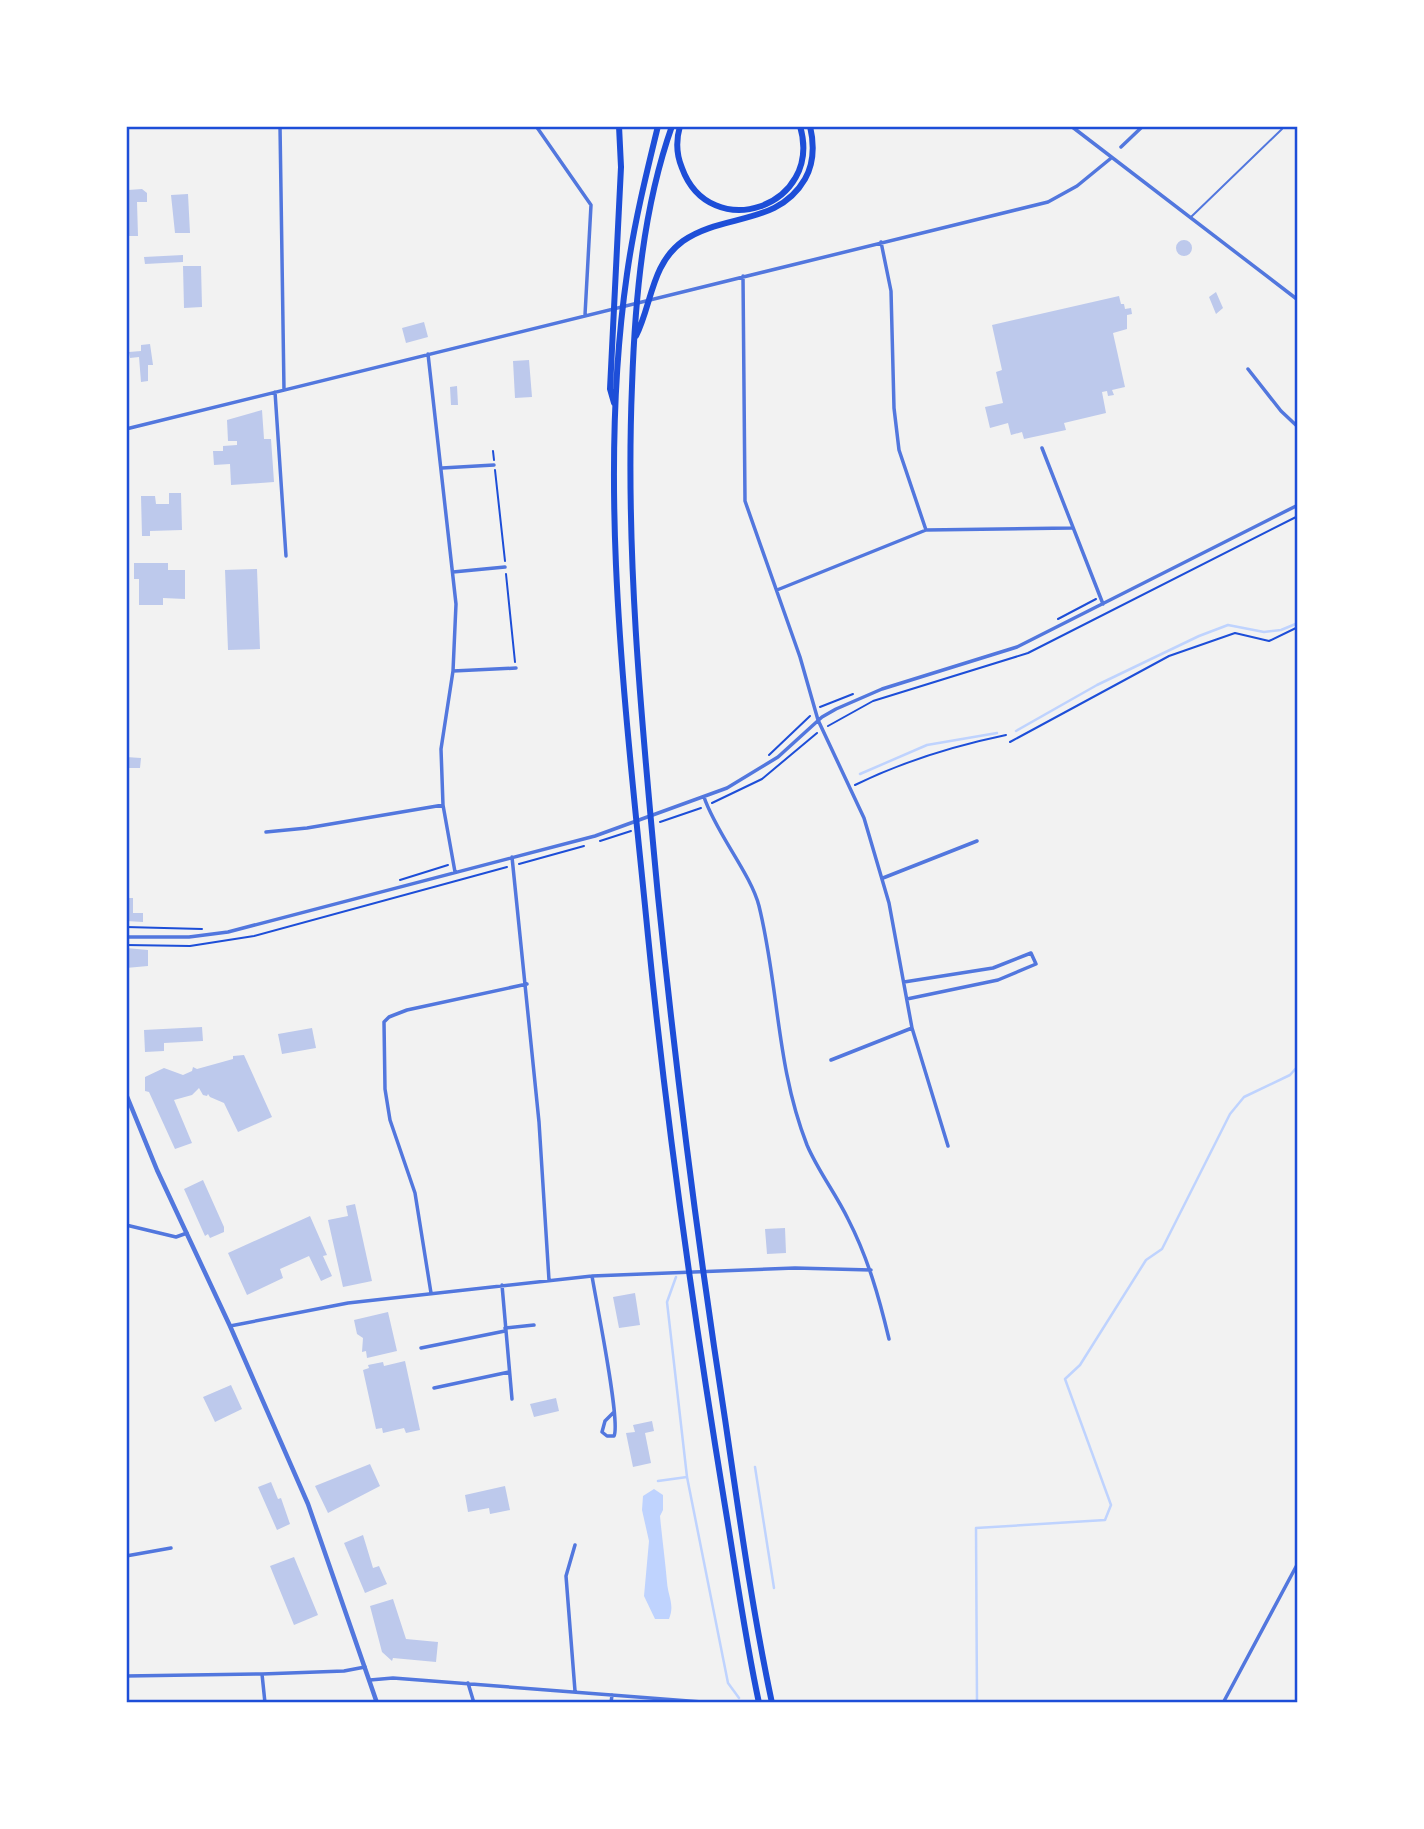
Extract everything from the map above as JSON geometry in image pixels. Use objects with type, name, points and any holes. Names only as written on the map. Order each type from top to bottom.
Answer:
[{"type":"highway","points":[[616,407],[610,389],[621,167],[619,126]]},
{"type":"highway","points":[[658,126],[636,216],[626,278],[616,407],[616,538],[634,796],[658,1034],[692,1293],[759,1703]]},
{"type":"highway","points":[[673,126],[648,224],[634,338],[629,474],[633,595],[648,792],[673,1044],[705,1292],[772,1703]]},
{"type":"highway","points":[[680,126],[677,137],[680,163],[692,187],[710,203],[744,210],[770,202],[792,184],[803,163],[804,138],[800,126]]},
{"type":"highway","points":[[634,338],[659,271],[683,241],[702,232],[770,212],[786,202],[807,174],[813,146],[810,126]]},
{"type":"street","points":[[279,126],[284,390]]},
{"type":"street","points":[[536,126],[591,205],[585,316]]},
{"type":"street","points":[[1071,126],[1110,159],[1298,300]]},
{"type":"street","points":[[1121,147],[1143,126]]},
{"type":"street","points":[[126,429],[1048,202],[1077,187],[1110,159]]},
{"type":"street","points":[[881,242],[891,291],[894,408],[899,450],[926,530]]},
{"type":"street","points":[[743,276],[745,501],[777,590],[818,720],[864,818],[883,878],[912,1028],[948,1146]]},
{"type":"street","points":[[428,354],[453,572],[453,671],[441,749],[443,805],[456,872]]},
{"type":"street","points":[[1248,369],[1281,411],[1298,427]]},
{"type":"street","points":[[275,392],[286,556]]},
{"type":"street","points":[[1042,448],[1103,604]]},
{"type":"street","points":[[442,468],[495,465]]},
{"type":"street","points":[[126,937],[216,935],[610,831],[704,797],[751,776],[778,757],[818,720],[870,693],[1008,651],[1298,505]]},
{"type":"street","points":[[777,590],[926,530],[1071,527]]},
{"type":"street","points":[[453,572],[505,567]]},
{"type":"street","points":[[453,671],[516,668]]},
{"type":"street","points":[[704,797],[758,903],[774,982],[779,1046],[808,1145],[850,1221],[871,1270],[889,1339]]},
{"type":"street","points":[[266,832],[307,828],[443,805]]},
{"type":"street","points":[[883,878],[977,841]]},
{"type":"street","points":[[512,857],[527,984],[549,1280]]},
{"type":"street","points":[[904,982],[992,968],[1031,953],[1036,964],[998,981],[907,999]]},
{"type":"street","points":[[431,1293],[415,1193],[390,1120],[384,1089],[384,1022],[407,1010],[527,984]]},
{"type":"street","points":[[831,1060],[912,1028]]},
{"type":"street","points":[[126,1094],[308,1504],[377,1703]]},
{"type":"street","points":[[126,1225],[176,1237],[187,1233]]},
{"type":"street","points":[[230,1326],[348,1303],[592,1276],[784,1268],[871,1270]]},
{"type":"street","points":[[592,1276],[617,1430],[614,1436],[607,1436],[603,1427],[614,1412]]},
{"type":"street","points":[[502,1285],[512,1399]]},
{"type":"street","points":[[421,1348],[534,1325]]},
{"type":"street","points":[[434,1388],[509,1372]]},
{"type":"street","points":[[575,1545],[566,1576],[575,1691]]},
{"type":"street","points":[[126,1556],[171,1548]]},
{"type":"street","points":[[1223,1703],[1298,1563]]},
{"type":"street","points":[[126,1676],[344,1671],[365,1667]]},
{"type":"street","points":[[262,1674],[265,1703]]},
{"type":"street","points":[[370,1680],[378,1677],[715,1703]]},
{"type":"street","points":[[468,1683],[474,1703]]},
{"type":"street","points":[[611,1703],[612,1695]]},
{"type":"lane","points":[[1190,218],[1282,129],[1278,126]]},
{"type":"path","points":[[661,821],[707,805],[762,779],[822,729],[873,701],[1028,653],[1298,516]]},
{"type":"path","points":[[1056,620],[1100,597]]},
{"type":"path","points":[[1010,742],[1169,656],[1235,633],[1269,641],[1298,627]]},
{"type":"path","points":[[762,761],[816,710],[860,692]]},
{"type":"path","points":[[850,787],[893,766],[949,747],[1006,735]]},
{"type":"path","points":[[597,842],[635,830]]},
{"type":"path","points":[[126,945],[190,946],[241,939],[585,845]]},
{"type":"path","points":[[400,880],[454,864]]},
{"type":"path","points":[[126,928],[209,928]]},
{"type":"water","points":[[654,1489],[663,1495],[663,1510],[660,1516],[671,1605],[669,1619],[655,1619],[644,1596],[649,1541],[642,1510],[643,1496]]},
{"type":"building","points":[[142,189],[147,193],[147,202],[137,202],[138,236],[129,236],[128,190]]},
{"type":"building","points":[[188,194],[190,233],[175,233],[171,195]]},
{"type":"building","points":[[1181,240],[1187,240],[1192,248],[1190,254],[1181,256],[1176,251],[1176,245]]},
{"type":"building","points":[[183,255],[183,262],[145,264],[144,257]]},
{"type":"building","points":[[183,266],[201,266],[202,307],[184,308]]},
{"type":"building","points":[[1216,292],[1223,308],[1216,314],[1209,297]]},
{"type":"building","points":[[1119,296],[1121,304],[1124,304],[1125,309],[1131,308],[1132,314],[1127,315],[1127,329],[1113,333],[1125,387],[1112,390],[1114,395],[1108,396],[1107,391],[1102,392],[1106,413],[1064,423],[1066,430],[1024,439],[1022,432],[1011,435],[1008,423],[990,428],[985,407],[1003,403],[996,372],[1002,370],[992,325]]},
{"type":"building","points":[[424,322],[428,337],[406,343],[402,328]]},
{"type":"building","points":[[150,344],[153,365],[148,365],[148,381],[141,382],[139,357],[130,358],[129,352],[141,351],[141,345]]},
{"type":"building","points":[[529,360],[532,397],[515,398],[513,361]]},
{"type":"building","points":[[457,386],[458,405],[451,405],[450,387]]},
{"type":"building","points":[[262,410],[264,439],[271,439],[274,482],[231,485],[230,464],[214,465],[213,451],[223,451],[223,446],[237,445],[237,441],[228,441],[227,420]]},
{"type":"building","points":[[169,493],[181,493],[182,530],[150,531],[150,536],[142,536],[141,496],[155,496],[156,504],[169,504]]},
{"type":"building","points":[[134,563],[168,563],[168,570],[185,570],[185,599],[163,598],[163,605],[139,605],[139,579],[134,579]]},
{"type":"building","points":[[257,569],[260,649],[228,650],[225,570]]},
{"type":"building","points":[[126,757],[141,758],[140,768],[126,768]]},
{"type":"building","points":[[126,898],[133,898],[133,913],[143,913],[143,922],[126,921]]},
{"type":"building","points":[[126,948],[148,950],[148,966],[126,968]]},
{"type":"building","points":[[202,1027],[203,1041],[164,1043],[164,1051],[145,1052],[144,1030]]},
{"type":"building","points":[[312,1028],[316,1048],[282,1054],[278,1034]]},
{"type":"building","points":[[244,1055],[272,1117],[238,1132],[224,1103],[208,1094],[203,1095],[199,1088],[192,1095],[174,1100],[192,1143],[175,1149],[149,1092],[145,1091],[145,1077],[164,1068],[183,1075],[192,1071],[193,1067],[197,1069],[233,1059],[233,1056]]},
{"type":"building","points":[[203,1180],[224,1227],[224,1232],[210,1238],[208,1234],[205,1236],[184,1189]]},
{"type":"building","points":[[355,1204],[372,1281],[343,1287],[328,1220],[348,1216],[346,1206]]},
{"type":"building","points":[[310,1216],[327,1255],[323,1256],[332,1276],[321,1281],[309,1256],[280,1269],[283,1278],[247,1295],[228,1253]]},
{"type":"building","points":[[785,1228],[786,1253],[767,1254],[765,1229]]},
{"type":"building","points":[[635,1293],[640,1325],[619,1328],[613,1297]]},
{"type":"building","points":[[388,1312],[397,1351],[367,1358],[366,1351],[362,1352],[363,1338],[357,1334],[354,1320]]},
{"type":"building","points":[[405,1361],[420,1430],[406,1433],[404,1428],[383,1433],[382,1428],[376,1429],[363,1370],[369,1368],[368,1365],[383,1362],[384,1366]]},
{"type":"building","points":[[231,1385],[242,1409],[215,1422],[203,1397]]},
{"type":"building","points":[[556,1398],[559,1411],[534,1417],[530,1404]]},
{"type":"building","points":[[652,1421],[654,1431],[645,1433],[651,1463],[633,1467],[626,1433],[635,1432],[633,1425]]},
{"type":"building","points":[[370,1464],[380,1486],[328,1513],[315,1486]]},
{"type":"building","points":[[271,1482],[278,1499],[281,1498],[290,1524],[277,1530],[258,1487]]},
{"type":"building","points":[[505,1486],[510,1510],[490,1514],[489,1508],[468,1512],[465,1495]]},
{"type":"building","points":[[363,1535],[373,1568],[379,1566],[387,1584],[365,1593],[344,1543]]},
{"type":"building","points":[[294,1557],[318,1615],[294,1625],[270,1566]]},
{"type":"building","points":[[393,1599],[406,1639],[438,1642],[436,1662],[393,1658],[392,1661],[382,1652],[370,1606]]},
{"type":"waterway","points":[[1016,731],[1097,685],[1199,636],[1228,625],[1264,632],[1281,630],[1298,623]]},
{"type":"waterway","points":[[860,774],[927,745],[997,733]]},
{"type":"waterway","points":[[977,1703],[976,1528],[1105,1520],[1111,1505],[1065,1379],[1080,1365],[1146,1260],[1162,1249],[1230,1114],[1244,1097],[1290,1075],[1298,1066]]},
{"type":"waterway","points":[[676,1277],[667,1302],[687,1477],[728,1683],[739,1698]]},
{"type":"waterway","points":[[755,1467],[774,1588]]},
{"type":"waterway","points":[[658,1481],[687,1477]]}]
